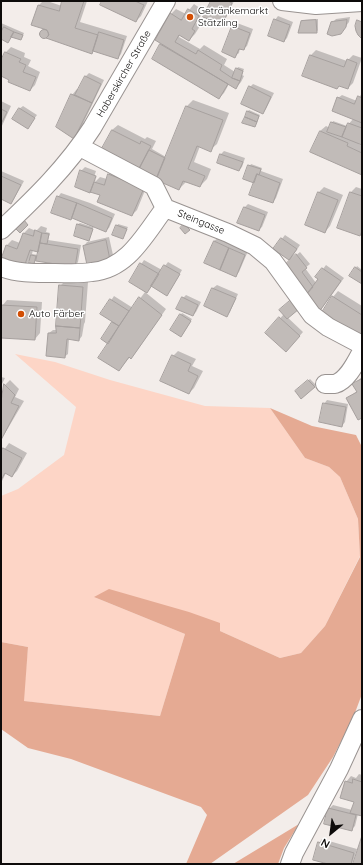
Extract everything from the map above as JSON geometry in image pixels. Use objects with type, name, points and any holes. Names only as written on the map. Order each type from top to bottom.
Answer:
[{"type":"street","name":"Haberskircher Straße","points":[[1,230],[61,169],[80,147],[96,123],[166,1]]},
{"type":"street","points":[[282,1],[316,5],[362,2]]},
{"type":"street","points":[[80,147],[154,186],[165,208]]},
{"type":"street","name":"Steingasse","points":[[1,267],[10,271],[43,272],[92,272],[109,269],[122,262],[135,249],[165,208],[228,233],[255,246],[273,261],[312,315],[328,327],[362,345]]},
{"type":"street","points":[[325,384],[334,384],[343,379],[353,367],[362,350]]},
{"type":"street","points":[[290,864],[294,853],[339,769],[362,719]]},
{"type":"shaded area","points":[[15,354],[55,362],[110,380],[205,406],[270,408],[305,458],[329,467],[340,477],[358,519],[360,556],[325,626],[301,653],[280,658],[220,631],[94,597],[185,634],[160,716],[23,701],[28,647],[1,642],[1,496],[18,489],[64,455],[76,407]]},
{"type":"shaded area","points":[[270,408],[312,426],[356,435],[362,447],[362,694],[353,718],[333,757],[308,795],[210,864],[186,864],[207,815],[201,807],[71,759],[28,748],[1,729],[1,642],[28,647],[24,701],[160,716],[185,634],[94,597],[109,589],[189,612],[220,623],[220,631],[280,658],[301,653],[325,626],[360,557],[358,519],[340,477],[329,467],[305,458]]},
{"type":"shaded area","points":[[299,824],[284,848],[278,864],[233,864]]},
{"type":"building","points":[[62,1],[84,1],[75,28],[98,35],[92,54],[46,38],[49,35],[47,30],[31,25],[38,5],[59,11]]},
{"type":"building","points":[[102,1],[135,1],[144,5],[136,22],[100,5]]},
{"type":"building","points":[[211,1],[228,1],[232,3],[222,25],[203,17]]},
{"type":"building","points":[[188,9],[199,16],[192,29],[195,31],[189,41],[179,35],[175,42],[196,54],[198,50],[222,65],[220,70],[232,78],[240,81],[236,89],[155,40],[170,13],[181,20]]},
{"type":"building","points":[[274,19],[290,25],[284,42],[268,36]]},
{"type":"building","points":[[316,20],[317,33],[298,33],[301,21]]},
{"type":"building","points":[[347,20],[346,27],[341,34],[332,36],[327,34],[331,22]]},
{"type":"building","points":[[357,20],[362,22],[362,39],[356,31],[355,26]]},
{"type":"building","points":[[232,26],[250,33],[244,50],[239,49],[235,58],[222,52]]},
{"type":"building","points":[[4,27],[14,32],[8,43],[1,39],[1,32]]},
{"type":"building","points":[[44,29],[49,34],[44,39],[39,34]]},
{"type":"building","points":[[14,32],[23,35],[21,40],[11,37]]},
{"type":"building","points":[[99,32],[124,40],[118,59],[93,51]]},
{"type":"building","points":[[160,44],[228,84],[219,99],[152,59]]},
{"type":"building","points":[[5,52],[21,59],[19,62],[26,65],[23,72],[36,77],[30,91],[8,82],[9,80],[1,76],[1,60]]},
{"type":"building","points":[[310,55],[344,67],[347,59],[357,63],[348,89],[339,86],[337,89],[302,76]]},
{"type":"building","points":[[236,68],[243,71],[240,81],[232,78]]},
{"type":"building","points":[[85,76],[101,84],[92,103],[75,95]]},
{"type":"building","points":[[249,86],[271,97],[263,114],[241,104]]},
{"type":"building","points":[[71,94],[92,103],[74,139],[56,127]]},
{"type":"building","points":[[358,96],[362,98],[362,123],[332,111],[337,97],[354,104]]},
{"type":"building","points":[[186,106],[223,120],[211,152],[197,146],[188,169],[205,176],[200,187],[183,181],[179,190],[156,180]]},
{"type":"building","points":[[19,108],[35,118],[28,129],[12,119]]},
{"type":"building","points":[[1,109],[7,112],[1,124]]},
{"type":"building","points":[[247,111],[259,116],[257,122],[245,117]]},
{"type":"building","points":[[245,117],[257,122],[255,127],[242,123]]},
{"type":"building","points":[[331,122],[346,127],[342,137],[327,132]]},
{"type":"building","points":[[348,123],[362,128],[362,145],[342,137]]},
{"type":"building","points":[[112,130],[140,144],[141,141],[151,146],[138,171],[100,152]]},
{"type":"building","points":[[320,131],[348,143],[347,146],[362,153],[362,175],[310,152]]},
{"type":"building","points":[[149,150],[165,158],[156,180],[138,171]]},
{"type":"building","points":[[220,154],[243,162],[239,171],[217,163]]},
{"type":"building","points":[[248,165],[261,169],[259,175],[257,174],[254,183],[243,179]]},
{"type":"building","points":[[80,170],[96,176],[90,193],[75,187]]},
{"type":"building","points":[[108,174],[144,188],[132,216],[97,202],[100,195],[90,192],[94,182],[104,185]]},
{"type":"building","points":[[257,174],[280,183],[273,203],[249,195]]},
{"type":"building","points":[[1,176],[21,185],[11,204],[1,199]]},
{"type":"building","points":[[318,192],[338,200],[325,233],[305,225]]},
{"type":"building","points":[[350,192],[362,196],[362,231],[360,236],[337,228]]},
{"type":"building","points":[[57,196],[77,203],[71,220],[51,213]]},
{"type":"building","points":[[77,203],[112,218],[106,232],[72,218]]},
{"type":"building","points":[[244,207],[265,215],[259,231],[237,223]]},
{"type":"building","points":[[24,220],[28,225],[20,233],[16,229]]},
{"type":"building","points":[[77,224],[93,229],[89,241],[74,236]]},
{"type":"building","points":[[184,224],[190,230],[185,234],[180,228]]},
{"type":"building","points":[[116,225],[127,229],[123,239],[112,235]]},
{"type":"building","points":[[35,230],[42,233],[38,252],[30,250],[24,267],[1,259],[6,245],[17,249],[23,233],[33,236]]},
{"type":"building","points":[[42,233],[49,234],[47,244],[40,243]]},
{"type":"building","points":[[281,238],[297,249],[289,260],[273,249]]},
{"type":"building","points":[[106,240],[110,260],[87,265],[83,246]]},
{"type":"building","points":[[214,241],[229,248],[220,270],[204,263]]},
{"type":"building","points":[[40,243],[78,249],[75,267],[36,261]]},
{"type":"building","points":[[229,248],[245,255],[236,277],[220,270]]},
{"type":"building","points":[[296,254],[307,268],[302,272],[313,287],[306,295],[285,265]]},
{"type":"building","points":[[31,255],[36,256],[34,264],[29,263]]},
{"type":"building","points":[[140,263],[159,274],[147,293],[129,282]]},
{"type":"building","points":[[164,265],[180,274],[167,296],[151,286]]},
{"type":"building","points":[[355,267],[362,272],[362,284],[349,276]]},
{"type":"building","points":[[322,268],[341,281],[319,312],[306,295],[318,279],[315,277]]},
{"type":"building","points":[[59,285],[83,287],[80,328],[56,326]]},
{"type":"building","points":[[212,288],[236,298],[227,317],[204,306]]},
{"type":"building","points":[[332,296],[362,315],[362,339],[321,314]]},
{"type":"building","points":[[139,297],[162,315],[131,359],[129,357],[119,371],[98,358]]},
{"type":"building","points":[[182,297],[198,305],[193,316],[176,309]]},
{"type":"building","points":[[110,299],[129,311],[119,326],[100,314]]},
{"type":"building","points":[[292,299],[299,309],[287,319],[279,310]]},
{"type":"building","points":[[1,305],[37,307],[35,340],[1,338]]},
{"type":"building","points":[[180,314],[191,321],[181,337],[170,330]]},
{"type":"building","points":[[279,317],[300,336],[286,352],[265,333]]},
{"type":"building","points":[[112,322],[119,326],[108,344],[101,339]]},
{"type":"building","points":[[56,326],[80,328],[79,341],[67,339],[65,358],[46,356],[48,333],[56,333]]},
{"type":"building","points":[[172,355],[191,364],[188,371],[198,376],[189,394],[160,381]]},
{"type":"building","points":[[362,379],[362,418],[358,420],[346,398],[357,392],[352,384]]},
{"type":"building","points":[[308,380],[315,387],[301,399],[295,391]]},
{"type":"building","points":[[4,384],[15,395],[11,403],[19,406],[1,440],[1,402]]},
{"type":"building","points":[[323,403],[346,407],[342,427],[319,422]]},
{"type":"building","points":[[3,448],[22,458],[12,477],[5,473],[1,480],[1,452]]},
{"type":"building","points":[[353,779],[362,782],[362,816],[350,813],[354,802],[340,798],[345,781],[352,783]]},
{"type":"building","points":[[328,808],[356,815],[352,831],[324,824]]},
{"type":"building","points":[[362,836],[362,864],[353,864]]},
{"type":"building","points":[[318,842],[354,853],[351,864],[328,864],[313,860]]},
{"type":"place","name":"Getränkemarkt Stätzling","points":[[190,17]]},
{"type":"place","name":"Auto Färber","points":[[21,314]]}]
